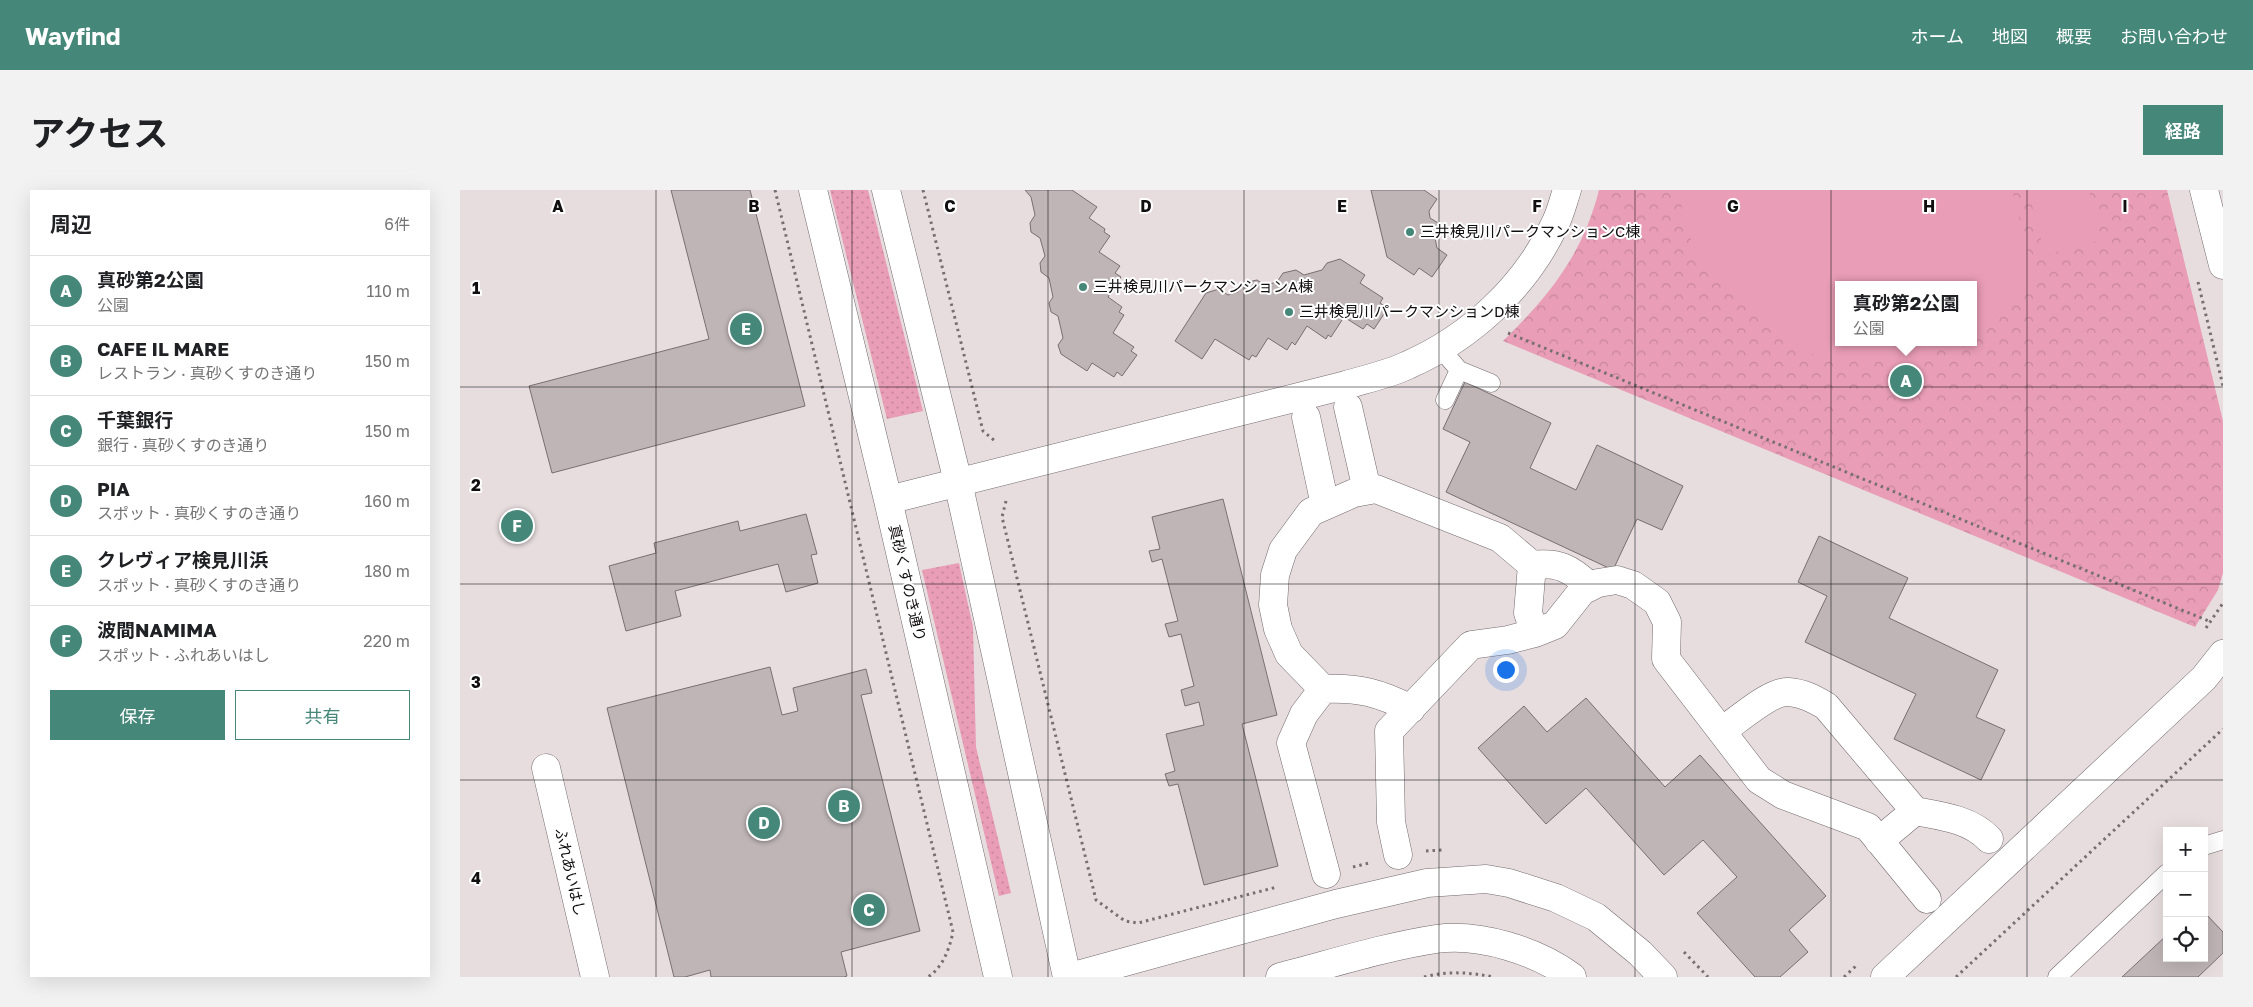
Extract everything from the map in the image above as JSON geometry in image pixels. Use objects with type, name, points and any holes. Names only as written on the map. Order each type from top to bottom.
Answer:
[{"type":"street","name":"真砂くすのき通り","points":[[813,190],[888,500],[998,977]]},
{"type":"street","points":[[886,190],[958,482],[1068,977],[1336,904],[1428,883],[1486,879],[1509,883],[1556,898],[1596,917],[1640,953],[1663,977]]},
{"type":"street","points":[[888,500],[1346,385],[1406,366],[1441,349],[1487,315],[1519,282],[1555,226],[1567,190]]},
{"type":"street","points":[[2204,190],[2223,266]]},
{"type":"street","points":[[1348,407],[1367,490]]},
{"type":"street","points":[[1306,417],[1325,505]]},
{"type":"street","points":[[1323,689],[1289,654],[1278,629],[1273,605],[1275,575],[1283,550],[1311,512],[1354,493],[1376,489],[1479,528],[1500,538],[1532,565],[1549,563],[1562,566],[1582,579],[1590,587]]},
{"type":"street","points":[[1532,565],[1528,613],[1535,633]]},
{"type":"street","points":[[1398,855],[1391,822],[1389,731],[1471,645],[1535,633],[1555,625],[1582,591],[1598,583],[1617,580],[1633,585],[1657,602],[1667,622],[1666,659],[1759,780],[1771,790],[1868,827],[1927,899]]},
{"type":"street","points":[[1885,977],[2204,678],[2223,654]]},
{"type":"street","points":[[1326,874],[1291,743],[1304,714],[1323,689],[1347,687],[1383,694],[1411,709]]},
{"type":"street","points":[[1722,731],[1772,696],[1787,692],[1806,695],[1826,706],[1915,811],[1949,817],[1980,829],[1989,839]]},
{"type":"street","name":"ふれあいはし","points":[[546,768],[595,977]]},
{"type":"street","points":[[1879,841],[1915,811]]},
{"type":"street","points":[[1280,977],[1437,939],[1484,941],[1527,952],[1572,977]]},
{"type":"lane","points":[[1441,349],[1459,370],[1491,383]]},
{"type":"lane","points":[[1445,400],[1459,370]]},
{"type":"lane","points":[[2208,845],[2223,840]]},
{"type":"lane","points":[[2057,977],[2163,877]]},
{"type":"path","points":[[774,190],[953,932],[949,950],[936,972],[928,977]]},
{"type":"path","points":[[923,190],[984,431],[1000,444]]},
{"type":"path","points":[[2198,279],[2223,386]]},
{"type":"path","points":[[1505,332],[2211,622]]},
{"type":"path","points":[[1007,500],[1003,507],[1002,517],[1096,900],[1125,921],[1138,923],[1280,886]]},
{"type":"path","points":[[1956,977],[2223,729]]},
{"type":"path","points":[[1326,874],[1398,855],[1452,849]]},
{"type":"path","points":[[1681,950],[1708,977]]},
{"type":"path","points":[[1424,977],[1443,972],[1475,973],[1493,977]]},
{"type":"green space","points":[[830,190],[868,190],[923,411],[887,419]]},
{"type":"green space","points":[[1599,190],[2167,190],[2223,421],[2223,573],[2218,590],[2195,627],[1503,341],[1535,307],[1562,273],[1584,234]]},
{"type":"green space","points":[[1677,190],[2012,190],[2036,284],[1977,331],[1977,281],[1835,281],[1835,346],[1946,346],[1910,364],[1819,357],[1780,339],[1716,280],[1691,240]]},
{"type":"green space","points":[[2028,190],[2089,190],[2102,240],[2045,255]]},
{"type":"green space","points":[[959,563],[973,627],[976,747],[1011,893],[999,896],[922,570]]},
{"type":"building","points":[[671,190],[750,190],[805,406],[552,473],[529,386],[709,339]]},
{"type":"building","name":"三井検見川パークマンションA棟","points":[[1025,190],[1072,190],[1097,207],[1089,218],[1105,229],[1104,232],[1110,236],[1099,252],[1120,266],[1115,273],[1121,277],[1108,297],[1122,307],[1119,312],[1124,315],[1113,333],[1134,347],[1131,351],[1137,355],[1122,376],[1117,372],[1114,377],[1092,363],[1087,371],[1061,354],[1058,345],[1063,338],[1058,316],[1051,312],[1049,303],[1053,297],[1049,278],[1041,272],[1040,263],[1045,256],[1040,238],[1031,232],[1030,223],[1035,215],[1031,197]]},
{"type":"building","name":"三井検見川パークマンションC棟","points":[[1371,190],[1424,190],[1437,199],[1429,211],[1430,218],[1443,226],[1435,238],[1437,248],[1447,255],[1432,277],[1419,268],[1414,275],[1387,257]]},
{"type":"building","name":"三井検見川パークマンションD棟","points":[[1340,259],[1365,275],[1360,283],[1383,298],[1380,303],[1388,308],[1374,329],[1367,324],[1363,329],[1344,317],[1331,337],[1328,335],[1326,339],[1307,326],[1295,345],[1292,342],[1287,350],[1268,338],[1256,357],[1252,355],[1249,360],[1215,339],[1202,359],[1175,341],[1206,293],[1219,289],[1228,295],[1238,292],[1244,283],[1257,280],[1265,285],[1277,282],[1283,273],[1296,270],[1304,275],[1322,270],[1327,263]]},
{"type":"building","points":[[1465,382],[1551,423],[1530,468],[1576,490],[1597,445],[1683,486],[1662,530],[1637,519],[1613,570],[1446,492],[1470,442],[1443,429]]},
{"type":"building","points":[[1223,499],[1277,715],[1242,724],[1278,866],[1204,885],[1178,784],[1169,786],[1165,774],[1175,771],[1166,734],[1204,725],[1199,702],[1185,706],[1181,690],[1194,686],[1181,634],[1169,637],[1165,624],[1178,621],[1162,559],[1152,562],[1149,551],[1160,549],[1152,517]]},
{"type":"building","points":[[806,514],[817,554],[811,555],[818,583],[786,592],[778,564],[675,591],[681,616],[626,631],[609,566],[656,553],[654,543],[738,521],[740,531]]},
{"type":"building","points":[[1819,536],[1908,578],[1889,618],[1998,670],[1976,717],[2005,730],[1981,780],[1894,739],[1916,694],[1805,642],[1827,596],[1798,582]]},
{"type":"building","points":[[770,667],[782,715],[798,711],[793,688],[866,669],[872,693],[861,695],[920,931],[841,952],[847,976],[844,977],[711,977],[710,970],[685,977],[674,977],[607,708]]},
{"type":"building","points":[[1586,698],[1665,787],[1700,755],[1826,896],[1789,930],[1808,952],[1780,977],[1755,977],[1697,913],[1737,877],[1703,840],[1664,875],[1586,788],[1546,824],[1478,748],[1524,706],[1547,732]]},
{"type":"building","points":[[2208,916],[2223,932],[2223,953],[2198,977],[2122,977],[2163,939],[2163,962],[2208,962]]},
{"type":"place","name":"三井検見川パークマンションC棟","points":[[1410,232]]},
{"type":"place","name":"三井検見川パークマンションA棟","points":[[1083,287]]},
{"type":"place","name":"三井検見川パークマンションD棟","points":[[1289,312]]},
{"type":"place","name":"クレヴィア検見川浜","points":[[746,329]]},
{"type":"place","name":"真砂第2公園","points":[[1906,381]]},
{"type":"place","name":"波間NAMIMA","points":[[517,526]]},
{"type":"place","name":"CAFE IL MARE","points":[[844,806]]},
{"type":"place","name":"PIA","points":[[764,823]]},
{"type":"place","name":"千葉銀行","points":[[869,910]]}]
